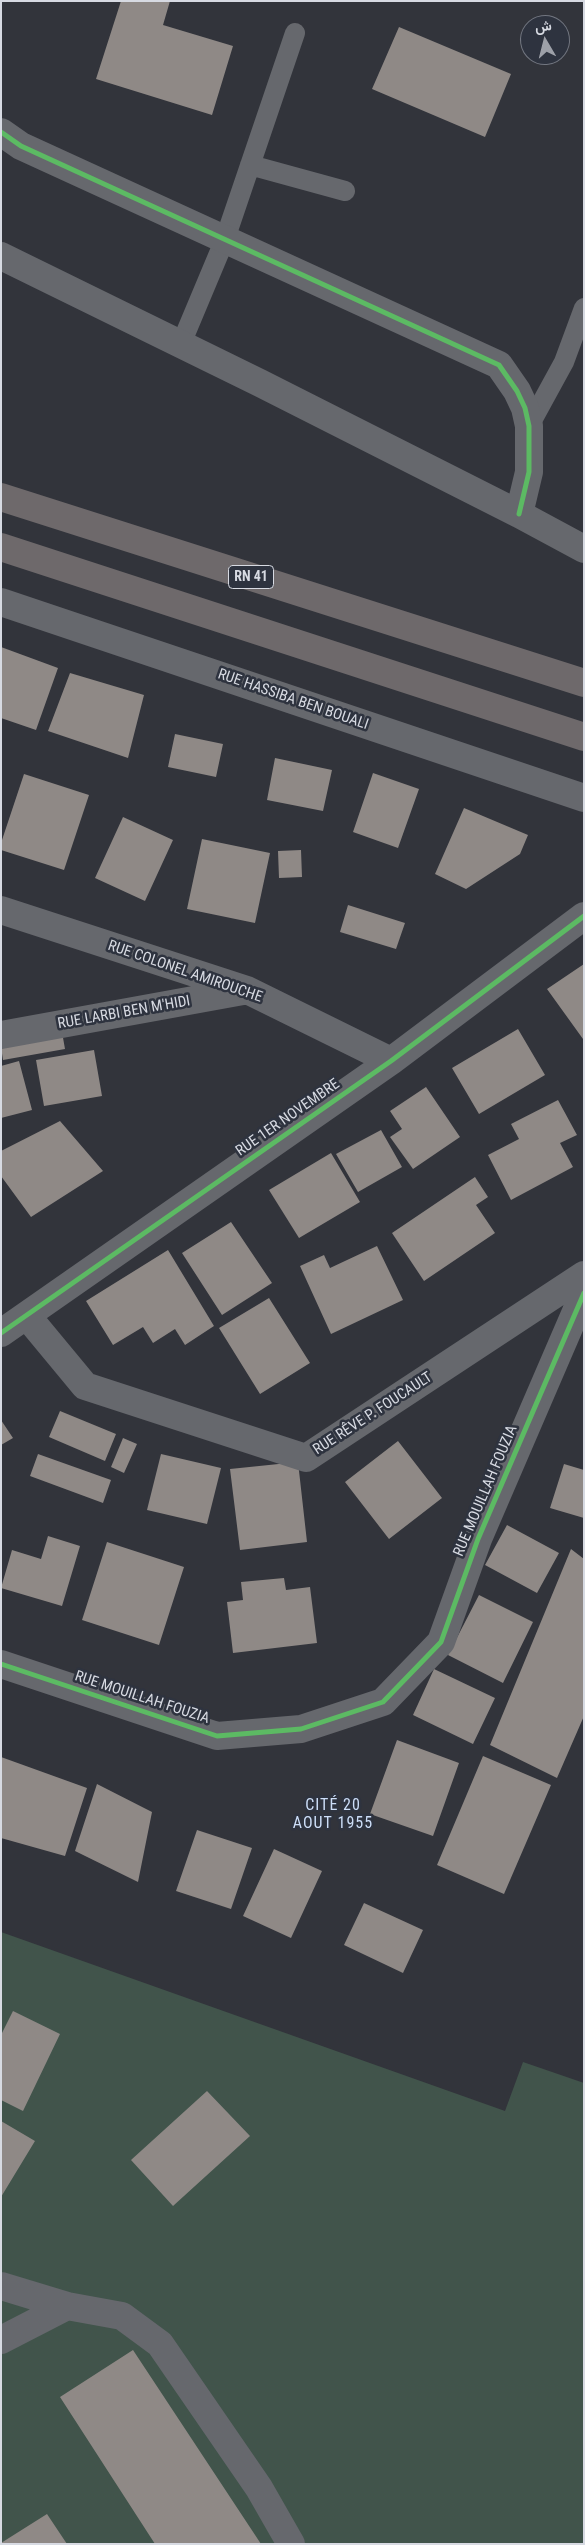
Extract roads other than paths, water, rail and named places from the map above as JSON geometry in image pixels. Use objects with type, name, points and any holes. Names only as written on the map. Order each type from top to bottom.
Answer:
[{"type":"highway","name":"RN 41","points":[[1,497],[584,683]]},
{"type":"highway","points":[[1,547],[584,737]]},
{"type":"street","points":[[1,132],[21,146],[499,365],[517,391],[525,408],[529,426],[529,472],[519,514]]},
{"type":"street","points":[[1,256],[181,344],[519,514],[584,549]]},
{"type":"street","name":"RUE HASSIBA BEN BOUALI","points":[[1,602],[584,798]]},
{"type":"street","name":"RUE COLONEL AMIROUCHE","points":[[1,910],[247,990],[391,1061]]},
{"type":"street","name":"RUE 1ER NOVEMBRE","points":[[1,1333],[28,1316],[391,1061],[584,916]]},
{"type":"street","name":"RUE LARBI BEN M'HIDI","points":[[1,1035],[247,990]]},
{"type":"street","name":"RUE RÊVE P. FOUCAULT","points":[[28,1316],[85,1386],[306,1458],[584,1275]]},
{"type":"street","name":"RUE MOUILLAH FOUZIA","points":[[1,1664],[217,1736],[301,1730],[384,1702],[441,1642],[478,1539],[584,1294]]},
{"type":"street","points":[[1,2286],[67,2306],[122,2316],[160,2344],[259,2488],[291,2544]]},
{"type":"street","points":[[1,2340],[67,2306]]},
{"type":"lane","points":[[181,344],[225,239],[294,33]]},
{"type":"lane","points":[[250,165],[344,191]]},
{"type":"lane","points":[[529,426],[564,362],[584,308]]},
{"type":"district","name":"CITÉ 20 AOUT 1955","points":[[333,1815]]}]
